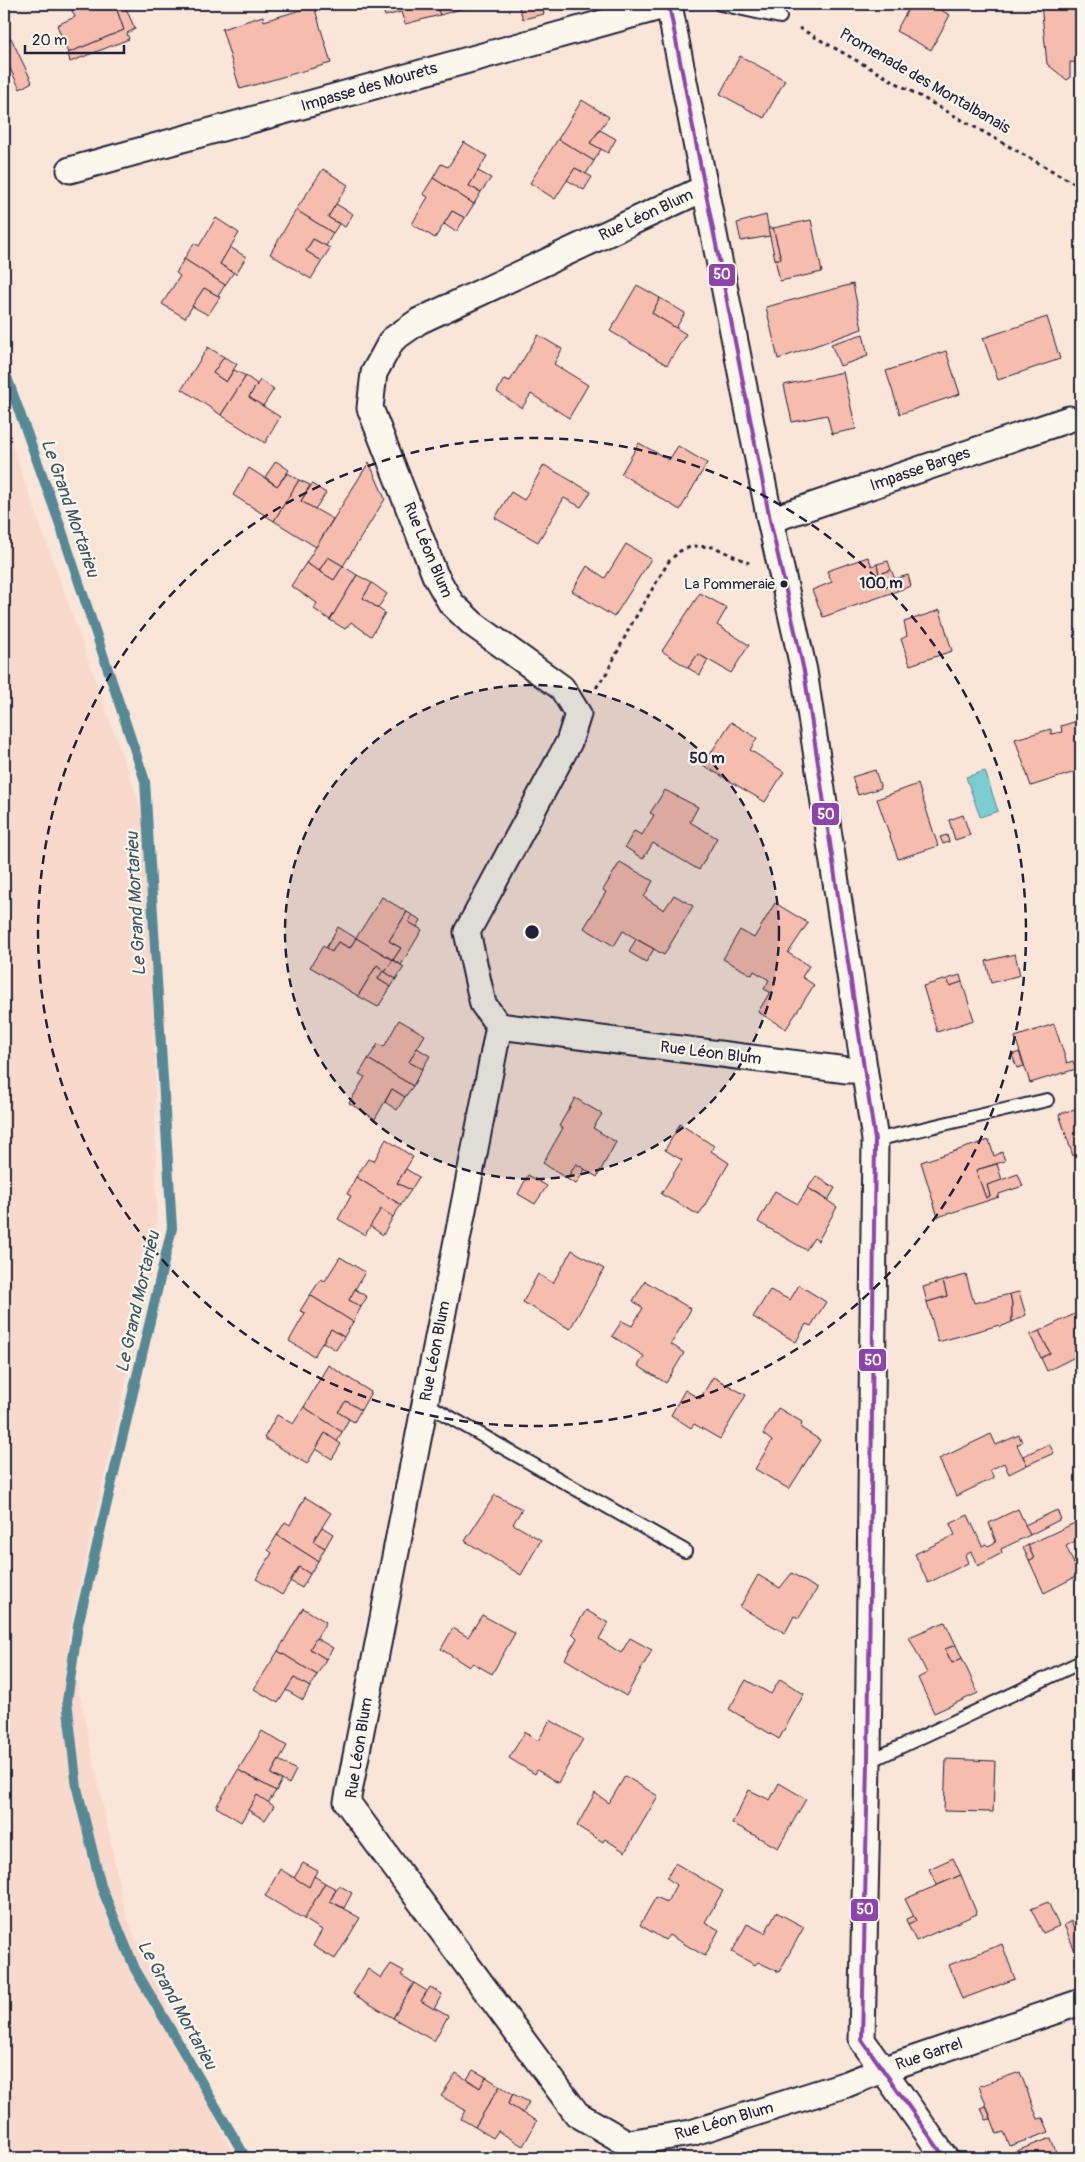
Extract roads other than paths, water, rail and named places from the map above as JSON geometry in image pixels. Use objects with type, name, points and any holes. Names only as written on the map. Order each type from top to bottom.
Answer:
[{"type":"street","name":"Impasse des Mourets","points":[[70,170],[670,4]]},
{"type":"street","name":"Rue Garrel","points":[[670,4],[770,520],[804,671],[875,1140],[868,1762],[862,2040],[882,2070],[1081,2002]]},
{"type":"street","name":"Rue Léon Blum","points":[[705,188],[419,321],[392,340],[374,373],[370,408],[435,574],[450,603],[473,624],[562,688],[578,714],[569,742],[467,932],[483,1004],[499,1026],[847,1070],[864,1070]]},
{"type":"street","name":"Impasse Barges","points":[[770,520],[1069,419]]},
{"type":"street","name":"Rue Léon Blum","points":[[499,1026],[347,1802],[577,2114],[627,2143],[691,2133],[848,2084],[882,2070]]},
{"type":"street","points":[[882,2070],[945,2158]]},
{"type":"lane","points":[[720,4],[780,17]]},
{"type":"lane","points":[[875,1140],[1047,1100]]},
{"type":"lane","points":[[425,1403],[685,1551]]},
{"type":"lane","points":[[868,1762],[1081,1662]]},
{"type":"water","points":[[985,771],[998,811],[980,817],[966,777]]},
{"type":"waterway","name":"Le Grand Mortarieu","points":[[4,369],[58,519],[145,781],[172,1228],[78,1625],[67,1701],[77,1788],[101,1886],[135,1969],[246,2158]]},
{"type":"place","name":"La Pommeraie","points":[[784,584]]}]
